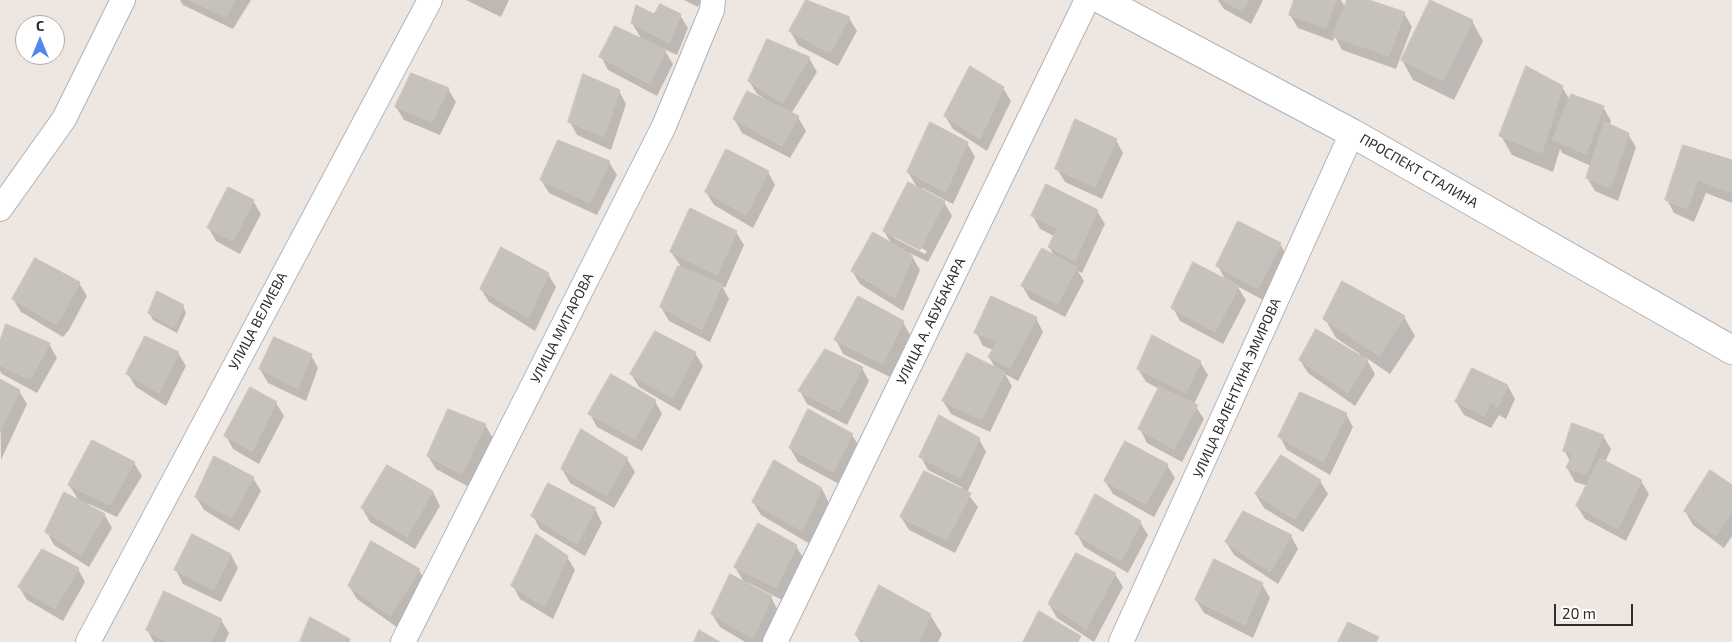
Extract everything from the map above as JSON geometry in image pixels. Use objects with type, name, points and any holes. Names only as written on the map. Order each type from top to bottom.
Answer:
[{"type":"street","points":[[0,209],[64,119],[123,0]]},
{"type":"street","name":"УЛИЦА ВЕЛИЕВА","points":[[88,642],[430,0]]},
{"type":"street","name":"УЛИЦА А. АБУБАКАРА","points":[[775,642],[1087,0]]},
{"type":"street","name":"ПРОСПЕКТ СТАЛИНА","points":[[1102,0],[1352,133],[1732,350]]},
{"type":"street","name":"УЛИЦА МИТАРОВА","points":[[403,642],[664,126],[715,3]]},
{"type":"street","name":"УЛИЦА ВАЛЕНТИНА ЭМИРОВА","points":[[1121,642],[1352,133]]},
{"type":"building","points":[[190,0],[235,0],[226,17]]},
{"type":"building","points":[[806,0],[850,17],[830,53],[789,31]]},
{"type":"building","points":[[1222,0],[1249,0],[1243,11]]},
{"type":"building","points":[[1294,0],[1336,0],[1326,28],[1289,15]]},
{"type":"building","points":[[1347,0],[1369,0],[1405,12],[1389,56],[1333,37]]},
{"type":"building","points":[[1430,0],[1473,20],[1443,81],[1401,60]]},
{"type":"building","points":[[660,4],[681,14],[669,43],[631,23],[636,5],[654,14]]},
{"type":"building","points":[[615,26],[666,50],[650,84],[599,57]]},
{"type":"building","points":[[767,39],[810,57],[782,103],[748,81]]},
{"type":"building","points":[[970,66],[1004,87],[980,139],[944,116]]},
{"type":"building","points":[[1526,66],[1563,86],[1542,153],[1499,136]]},
{"type":"building","points":[[411,73],[449,88],[432,122],[395,107]]},
{"type":"building","points":[[583,74],[620,90],[604,137],[568,122]]},
{"type":"building","points":[[747,91],[799,116],[782,146],[733,119]]},
{"type":"building","points":[[1571,94],[1604,106],[1586,154],[1553,140]]},
{"type":"building","points":[[1075,119],[1117,139],[1095,187],[1055,169]]},
{"type":"building","points":[[930,122],[968,142],[946,192],[907,172]]},
{"type":"building","points":[[1605,122],[1629,133],[1610,188],[1586,178]]},
{"type":"building","points":[[558,140],[610,161],[590,203],[540,180]]},
{"type":"building","points":[[1683,145],[1732,160],[1732,193],[1698,180],[1687,209],[1665,200]]},
{"type":"building","points":[[726,149],[769,171],[746,215],[705,192]]},
{"type":"building","points":[[908,182],[945,201],[920,250],[883,231]]},
{"type":"building","points":[[1046,184],[1098,210],[1075,261],[1048,247],[1057,228],[1031,216]]},
{"type":"building","points":[[228,187],[254,200],[233,241],[207,228]]},
{"type":"building","points":[[690,208],[737,231],[717,275],[670,252]]},
{"type":"building","points":[[1238,221],[1281,243],[1258,289],[1216,266]]},
{"type":"building","points":[[873,232],[913,256],[895,298],[851,271]]},
{"type":"building","points":[[501,247],[549,273],[528,318],[480,289]]},
{"type":"building","points":[[1042,248],[1077,267],[1058,304],[1021,286]]},
{"type":"building","points":[[35,258],[80,282],[62,316],[55,324],[12,299]]},
{"type":"building","points":[[1193,262],[1239,286],[1215,332],[1171,308]]},
{"type":"building","points":[[678,266],[722,284],[702,330],[660,307]]},
{"type":"building","points":[[1342,281],[1405,316],[1379,356],[1323,319]]},
{"type":"building","points":[[157,291],[184,305],[174,328],[148,313]]},
{"type":"building","points":[[858,296],[904,321],[883,364],[834,340]]},
{"type":"building","points":[[991,296],[1037,317],[1010,368],[988,357],[997,341],[974,333]]},
{"type":"building","points":[[6,324],[50,343],[30,380],[0,365],[0,341]]},
{"type":"building","points":[[1316,329],[1368,360],[1348,393],[1299,360]]},
{"type":"building","points":[[655,331],[696,352],[673,399],[630,374]]},
{"type":"building","points":[[1152,335],[1201,361],[1186,393],[1137,369]]},
{"type":"building","points":[[145,336],[179,352],[159,393],[126,374]]},
{"type":"building","points":[[274,337],[312,354],[298,389],[259,369]]},
{"type":"building","points":[[825,349],[863,367],[839,412],[798,391]]},
{"type":"building","points":[[967,353],[1005,372],[982,420],[942,401]]},
{"type":"building","points":[[1472,368],[1508,385],[1498,407],[1491,402],[1484,416],[1455,402]]},
{"type":"building","points":[[611,374],[656,400],[635,439],[588,414]]},
{"type":"building","points":[[0,379],[20,390],[0,432]]},
{"type":"building","points":[[250,387],[277,402],[252,451],[224,436]]},
{"type":"building","points":[[1159,387],[1198,405],[1174,449],[1138,429]]},
{"type":"building","points":[[1300,392],[1347,413],[1323,462],[1278,437]]},
{"type":"building","points":[[448,409],[486,424],[462,474],[427,456]]},
{"type":"building","points":[[808,409],[853,434],[833,472],[789,448]]},
{"type":"building","points":[[939,415],[980,438],[960,478],[919,457]]},
{"type":"building","points":[[1572,423],[1604,435],[1586,475],[1566,468],[1572,455],[1563,451]]},
{"type":"building","points":[[581,429],[628,458],[606,496],[561,469]]},
{"type":"building","points":[[92,440],[135,462],[110,505],[68,485]]},
{"type":"building","points":[[1125,441],[1168,464],[1146,504],[1104,481]]},
{"type":"building","points":[[1281,455],[1321,480],[1295,519],[1255,494]]},
{"type":"building","points":[[214,456],[254,477],[231,518],[195,497]]},
{"type":"building","points":[[1600,458],[1642,480],[1618,529],[1576,506]]},
{"type":"building","points":[[774,460],[822,488],[802,531],[752,502]]},
{"type":"building","points":[[387,465],[433,491],[407,537],[361,508]]},
{"type":"building","points":[[1710,470],[1732,485],[1732,512],[1716,536],[1684,511]]},
{"type":"building","points":[[924,471],[971,493],[947,540],[900,517]]},
{"type":"building","points":[[548,483],[596,508],[577,544],[531,516]]},
{"type":"building","points":[[64,492],[105,514],[81,555],[45,532]]},
{"type":"building","points":[[1095,494],[1141,521],[1121,561],[1075,534]]},
{"type":"building","points":[[1243,511],[1292,535],[1270,572],[1225,542]]},
{"type":"building","points":[[758,523],[797,545],[776,588],[734,567]]},
{"type":"building","points":[[192,534],[231,554],[214,590],[174,570]]},
{"type":"building","points":[[536,534],[568,556],[545,607],[511,586]]},
{"type":"building","points":[[371,541],[420,569],[390,616],[348,586]]},
{"type":"building","points":[[42,549],[79,568],[55,609],[18,587]]},
{"type":"building","points":[[1076,553],[1116,573],[1086,629],[1048,604]]},
{"type":"building","points":[[1214,559],[1263,583],[1245,625],[1195,600]]},
{"type":"building","points":[[730,574],[772,596],[753,639],[711,614]]},
{"type":"building","points":[[879,585],[931,614],[919,642],[866,642],[855,635]]},
{"type":"building","points":[[164,591],[222,619],[211,642],[167,642],[146,630]]},
{"type":"building","points":[[1039,611],[1081,636],[1078,642],[1023,642]]},
{"type":"building","points":[[310,617],[350,639],[349,642],[300,642]]},
{"type":"building","points":[[1348,622],[1379,637],[1376,642],[1338,642]]},
{"type":"building","points":[[699,630],[720,642],[694,642]]}]
